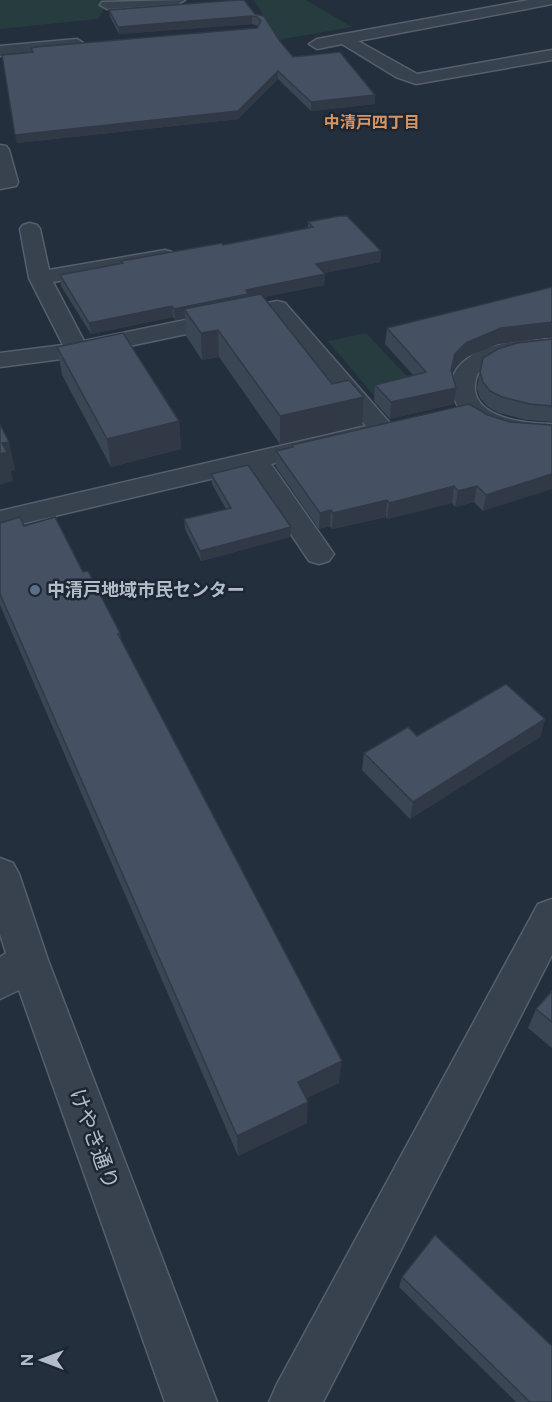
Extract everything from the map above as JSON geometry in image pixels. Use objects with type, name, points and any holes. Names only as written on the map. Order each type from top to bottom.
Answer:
[{"type":"street","points":[[107,6],[178,0]]},
{"type":"street","points":[[317,44],[552,0]]},
{"type":"street","points":[[464,4],[481,13]]},
{"type":"street","points":[[345,39],[402,74],[416,79],[552,55]]},
{"type":"street","points":[[0,51],[90,42]]},
{"type":"street","points":[[0,150],[9,182],[0,183]]},
{"type":"street","points":[[30,229],[40,278],[77,350]]},
{"type":"street","points":[[40,278],[190,251]]},
{"type":"street","points":[[0,360],[77,350],[277,308],[394,428],[0,520]]},
{"type":"street","points":[[552,345],[525,347],[491,356],[470,368],[463,381],[464,394],[460,412],[491,423],[532,433],[552,432]]},
{"type":"street","points":[[255,460],[319,554]]},
{"type":"street","name":"けやき通り","points":[[0,874],[14,970],[190,1402]]},
{"type":"street","points":[[295,1402],[552,916]]},
{"type":"green space","points":[[0,0],[110,0],[98,19],[0,29]]},
{"type":"green space","points":[[254,0],[306,0],[352,27],[278,40]]},
{"type":"green space","points":[[366,333],[416,386],[376,398],[328,341]]},
{"type":"building","points":[[244,0],[255,14],[264,16],[293,57],[340,52],[375,95],[311,102],[278,71],[238,111],[15,135],[2,55],[33,52],[31,48],[36,47],[257,28],[261,21],[252,16],[118,27],[109,10]]},
{"type":"building","points":[[347,216],[381,251],[316,264],[325,274],[246,290],[248,294],[174,309],[172,306],[89,323],[60,275],[123,263],[121,261],[222,243],[223,245],[313,227],[308,222]]},
{"type":"building","points":[[552,287],[552,322],[501,328],[466,343],[455,354],[451,370],[456,388],[391,402],[375,385],[426,372],[387,328]]},
{"type":"building","points":[[261,294],[332,384],[349,380],[364,397],[280,416],[218,330],[201,333],[184,309]]},
{"type":"building","points":[[123,333],[179,421],[107,439],[57,347]]},
{"type":"building","points":[[552,339],[552,406],[530,404],[502,397],[490,391],[483,382],[480,372],[483,358],[498,349],[517,343]]},
{"type":"building","points":[[469,404],[488,415],[510,422],[552,425],[552,474],[486,495],[477,486],[458,491],[454,486],[389,503],[387,500],[333,513],[331,510],[320,513],[276,451],[293,447],[292,445]]},
{"type":"building","points":[[0,424],[9,442],[2,443],[7,452],[0,454]]},
{"type":"building","points":[[248,465],[291,527],[200,551],[184,519],[231,508],[211,474]]},
{"type":"building","points":[[20,517],[24,526],[55,517],[83,572],[88,571],[120,633],[118,634],[342,1061],[298,1082],[308,1102],[237,1136],[0,594],[0,523]]},
{"type":"building","points":[[506,684],[545,719],[413,802],[364,753],[408,727],[417,736]]},
{"type":"building","points":[[552,991],[552,1022],[536,1009]]},
{"type":"building","points":[[435,1235],[552,1346],[552,1402],[530,1402],[402,1277]]},
{"type":"place","name":"中清戸地域市民センター","points":[[35,590]]},
{"type":"district","name":"中清戸四丁目","points":[[372,122]]}]
